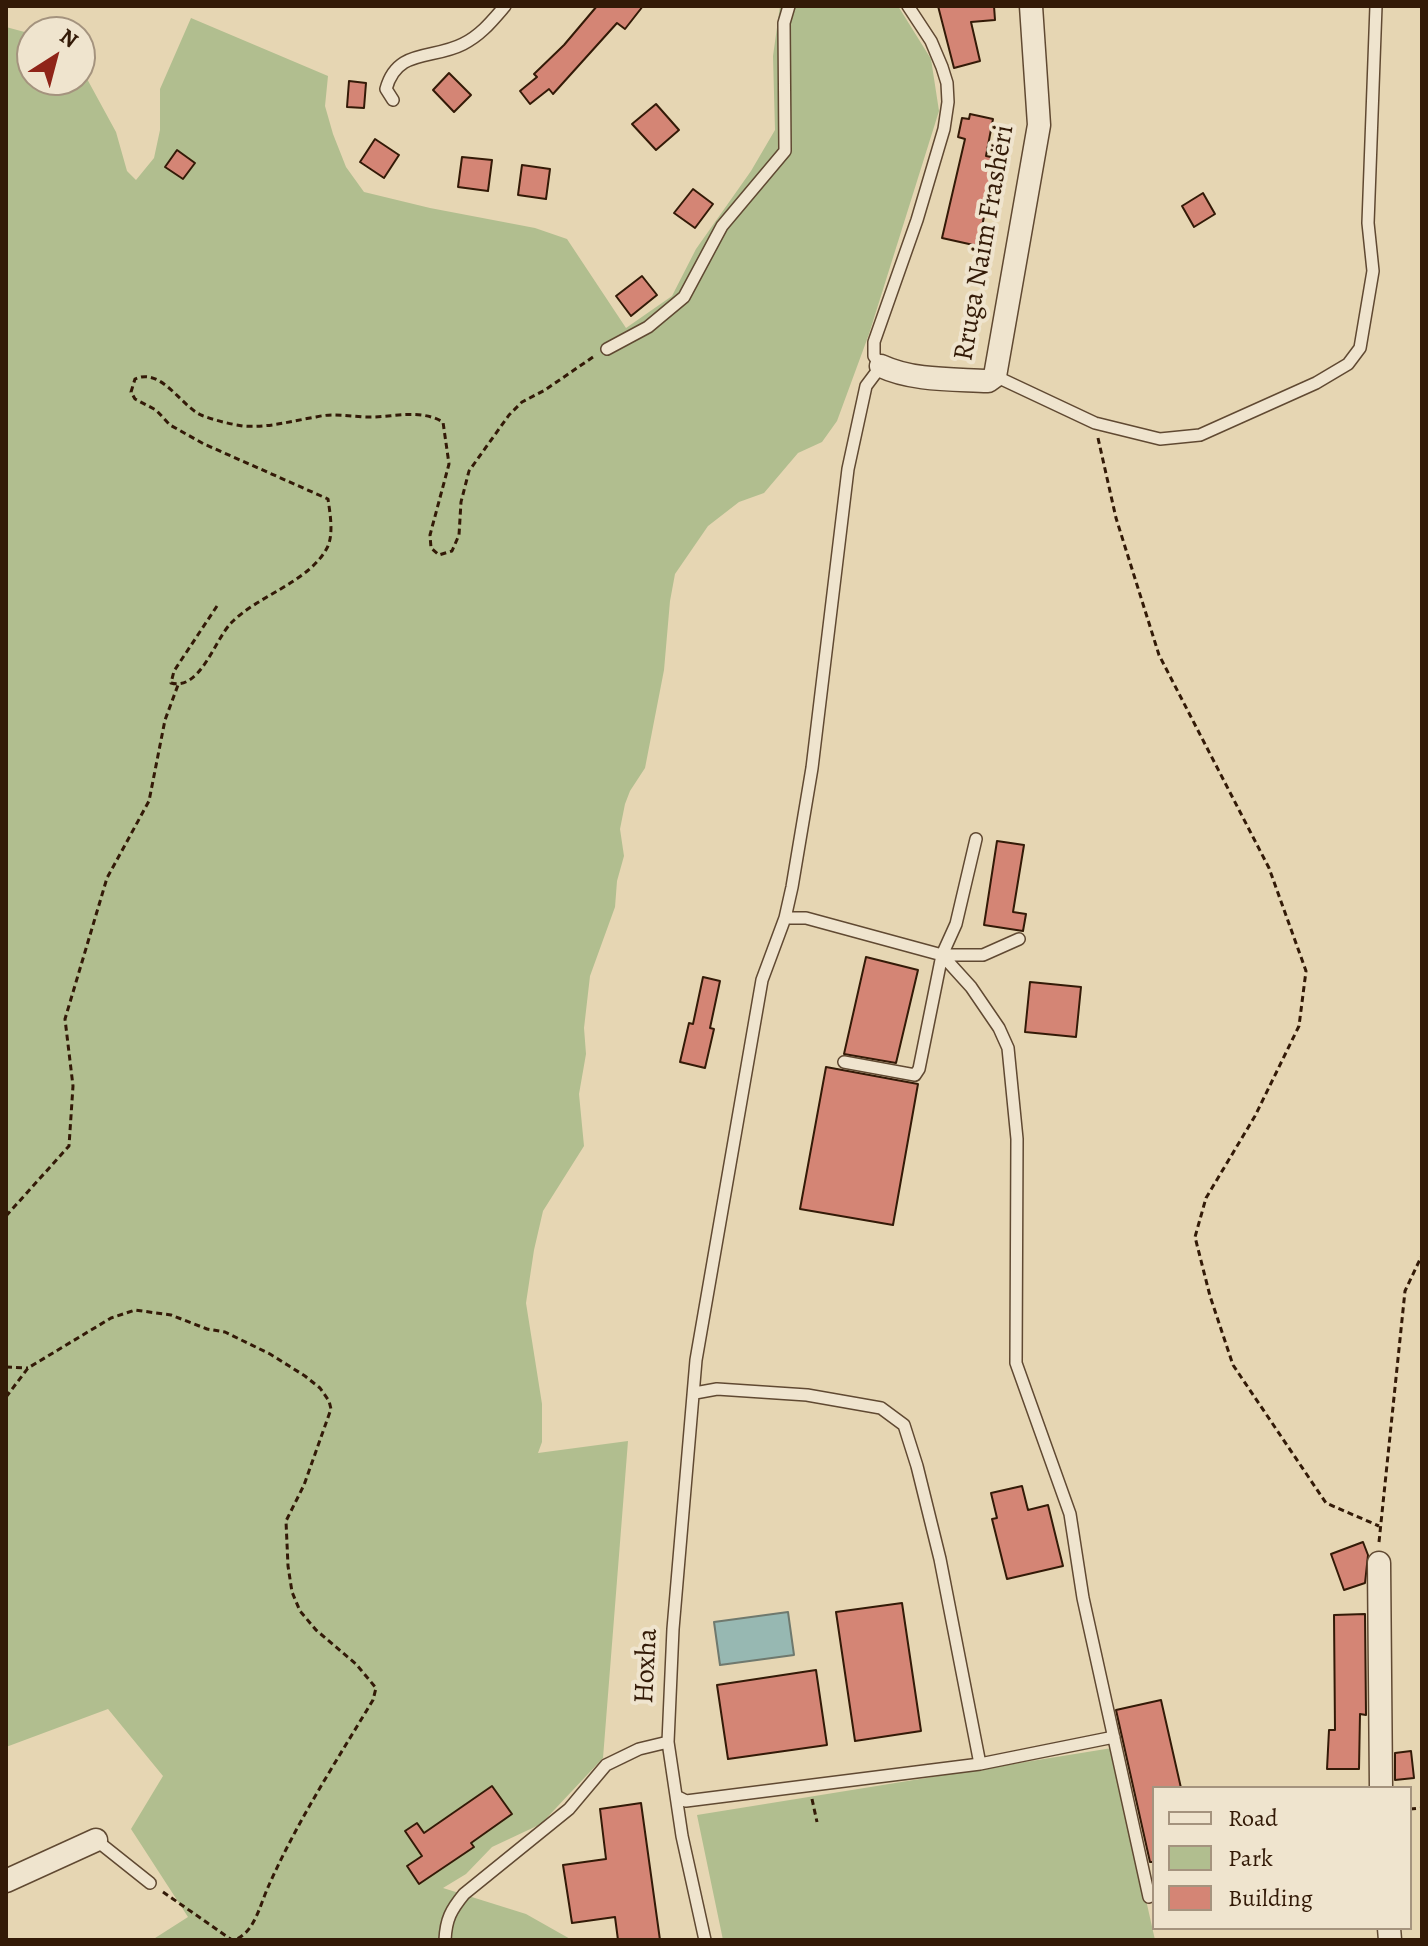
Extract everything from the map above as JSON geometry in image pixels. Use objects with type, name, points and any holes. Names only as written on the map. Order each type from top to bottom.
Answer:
[{"type":"street","name":"Rruga Naim Frashëri","points":[[881,366],[925,377],[988,381],[995,376],[1039,125],[1031,6]]},
{"type":"street","points":[[1379,1563],[1381,1786]]},
{"type":"street","points":[[6,1881],[96,1840]]},
{"type":"lane","points":[[393,100],[386,89],[404,61],[459,46],[487,28],[505,6]]},
{"type":"lane","points":[[607,349],[648,327],[684,297],[722,226],[785,151],[784,23],[789,6]]},
{"type":"lane","points":[[881,366],[874,356],[874,342],[917,220],[944,129],[948,102],[942,67],[931,41],[908,6]]},
{"type":"lane","points":[[995,376],[1095,423],[1160,439],[1200,435],[1316,383],[1348,364],[1360,348],[1373,271],[1368,223],[1376,6]]},
{"type":"lane","name":"Hoxha","points":[[705,1940],[682,1836],[681,1801],[668,1742],[673,1629],[696,1360],[762,980],[785,918],[812,768],[848,469],[866,386],[881,366]]},
{"type":"lane","points":[[844,1062],[915,1075],[919,1069],[942,955],[956,924],[976,839]]},
{"type":"lane","points":[[785,918],[806,918],[942,955],[983,955],[1019,939]]},
{"type":"lane","points":[[942,955],[971,987],[999,1028],[1008,1048],[1017,1139],[1016,1363],[1070,1514],[1083,1598],[1149,1897]]},
{"type":"lane","points":[[695,1393],[717,1389],[807,1395],[881,1408],[904,1425],[940,1559],[980,1764]]},
{"type":"lane","points":[[681,1801],[980,1764],[1114,1737]]},
{"type":"lane","points":[[445,1940],[446,1921],[451,1909],[464,1894],[569,1809],[606,1765],[639,1749],[668,1742]]},
{"type":"lane","points":[[96,1840],[150,1883]]},
{"type":"path","points":[[217,606],[174,671],[171,683],[178,685],[197,677],[229,625],[316,562],[328,546],[328,499],[236,459],[170,425],[156,410],[135,399],[131,392],[135,379],[147,376],[158,380],[184,404],[202,415],[242,426],[290,424],[337,414],[367,417],[422,415],[443,422],[449,464],[430,535],[431,548],[439,555],[452,551],[459,535],[461,502],[469,471],[509,415],[522,402],[607,349]]},
{"type":"path","points":[[1095,423],[1116,518],[1159,655],[1269,868],[1306,971],[1299,1026],[1255,1116],[1206,1198],[1195,1237],[1198,1252],[1233,1365],[1285,1447],[1326,1503],[1379,1526]]},
{"type":"path","points":[[6,1216],[69,1146],[73,1086],[65,1019],[107,878],[149,801],[165,720],[178,685]]},
{"type":"path","points":[[1379,1563],[1379,1526],[1387,1481],[1405,1291],[1422,1255]]},
{"type":"path","points":[[6,1397],[28,1368],[111,1318],[135,1310],[171,1315],[247,1341],[305,1376],[320,1388],[329,1401],[331,1409],[317,1451],[286,1521],[288,1566],[292,1592],[300,1611],[316,1630],[356,1664],[376,1688],[373,1700],[332,1766],[280,1863],[252,1925],[243,1937],[233,1940],[150,1883]]},
{"type":"path","points":[[6,1367],[28,1368]]},
{"type":"path","points":[[810,1785],[817,1822]]},
{"type":"green space","points":[[780,6],[898,6],[931,59],[939,111],[869,334],[837,421],[822,442],[798,453],[764,493],[739,502],[708,526],[675,574],[664,670],[645,768],[625,804],[620,829],[624,856],[617,881],[615,907],[590,976],[584,1028],[586,1054],[579,1094],[584,1146],[543,1211],[534,1250],[526,1303],[542,1404],[542,1442],[538,1453],[628,1441],[603,1758],[541,1824],[492,1847],[466,1874],[443,1888],[526,1914],[572,1940],[152,1940],[188,1917],[131,1829],[163,1776],[108,1709],[6,1747],[6,27],[16,30],[16,96],[96,95],[116,132],[127,171],[136,180],[154,158],[160,130],[160,89],[191,18],[328,76],[325,106],[333,134],[346,167],[364,192],[535,228],[567,239],[626,328],[672,296],[696,249],[751,171],[775,130],[773,56]]},
{"type":"green space","points":[[1112,1748],[1155,1940],[723,1940],[697,1815]]},
{"type":"water","points":[[788,1612],[794,1655],[720,1665],[714,1622]]},
{"type":"building","points":[[597,6],[643,6],[625,29],[617,23],[553,94],[549,89],[530,104],[520,91],[537,77],[534,74]]},
{"type":"building","points":[[938,6],[994,6],[995,20],[971,22],[980,61],[954,68]]},
{"type":"building","points":[[449,73],[471,95],[454,112],[433,90]]},
{"type":"building","points":[[349,81],[366,83],[364,108],[347,107]]},
{"type":"building","points":[[656,104],[679,130],[656,150],[632,124]]},
{"type":"building","points":[[970,114],[993,119],[986,156],[996,158],[978,246],[942,238],[965,139],[958,137],[962,118],[969,119]]},
{"type":"building","points":[[375,139],[399,155],[384,178],[360,162]]},
{"type":"building","points":[[177,150],[195,163],[183,179],[165,167]]},
{"type":"building","points":[[462,157],[492,160],[488,191],[458,187]]},
{"type":"building","points":[[522,165],[550,169],[546,199],[518,195]]},
{"type":"building","points":[[693,189],[713,204],[695,228],[674,213]]},
{"type":"building","points":[[1203,193],[1215,214],[1194,227],[1182,206]]},
{"type":"building","points":[[642,276],[657,295],[631,316],[616,296]]},
{"type":"building","points":[[997,841],[1024,845],[1013,912],[1026,914],[1023,931],[984,925]]},
{"type":"building","points":[[866,957],[918,970],[896,1063],[844,1054]]},
{"type":"building","points":[[703,977],[720,981],[705,1068],[680,1062],[689,1023],[693,1024]]},
{"type":"building","points":[[1030,982],[1081,987],[1076,1037],[1025,1032]]},
{"type":"building","points":[[826,1067],[918,1084],[893,1225],[800,1209]]},
{"type":"building","points":[[1022,1486],[1028,1510],[1048,1505],[1063,1566],[1007,1579],[992,1519],[997,1518],[991,1493]]},
{"type":"building","points":[[1363,1542],[1368,1555],[1365,1583],[1344,1590],[1331,1554]]},
{"type":"building","points":[[902,1603],[921,1731],[855,1741],[836,1612]]},
{"type":"building","points":[[1365,1614],[1366,1715],[1360,1714],[1359,1769],[1327,1769],[1329,1730],[1335,1730],[1334,1615]]},
{"type":"building","points":[[816,1670],[827,1745],[728,1759],[717,1685]]},
{"type":"building","points":[[1161,1700],[1181,1786],[1152,1786],[1152,1862],[1150,1862],[1116,1710]]},
{"type":"building","points":[[1411,1751],[1414,1778],[1395,1780],[1395,1753]]},
{"type":"building","points":[[492,1786],[512,1814],[471,1843],[474,1847],[419,1884],[407,1866],[422,1856],[405,1831],[417,1823],[424,1833]]},
{"type":"building","points":[[641,1803],[660,1940],[618,1940],[615,1917],[572,1923],[563,1865],[606,1859],[600,1809]]}]
